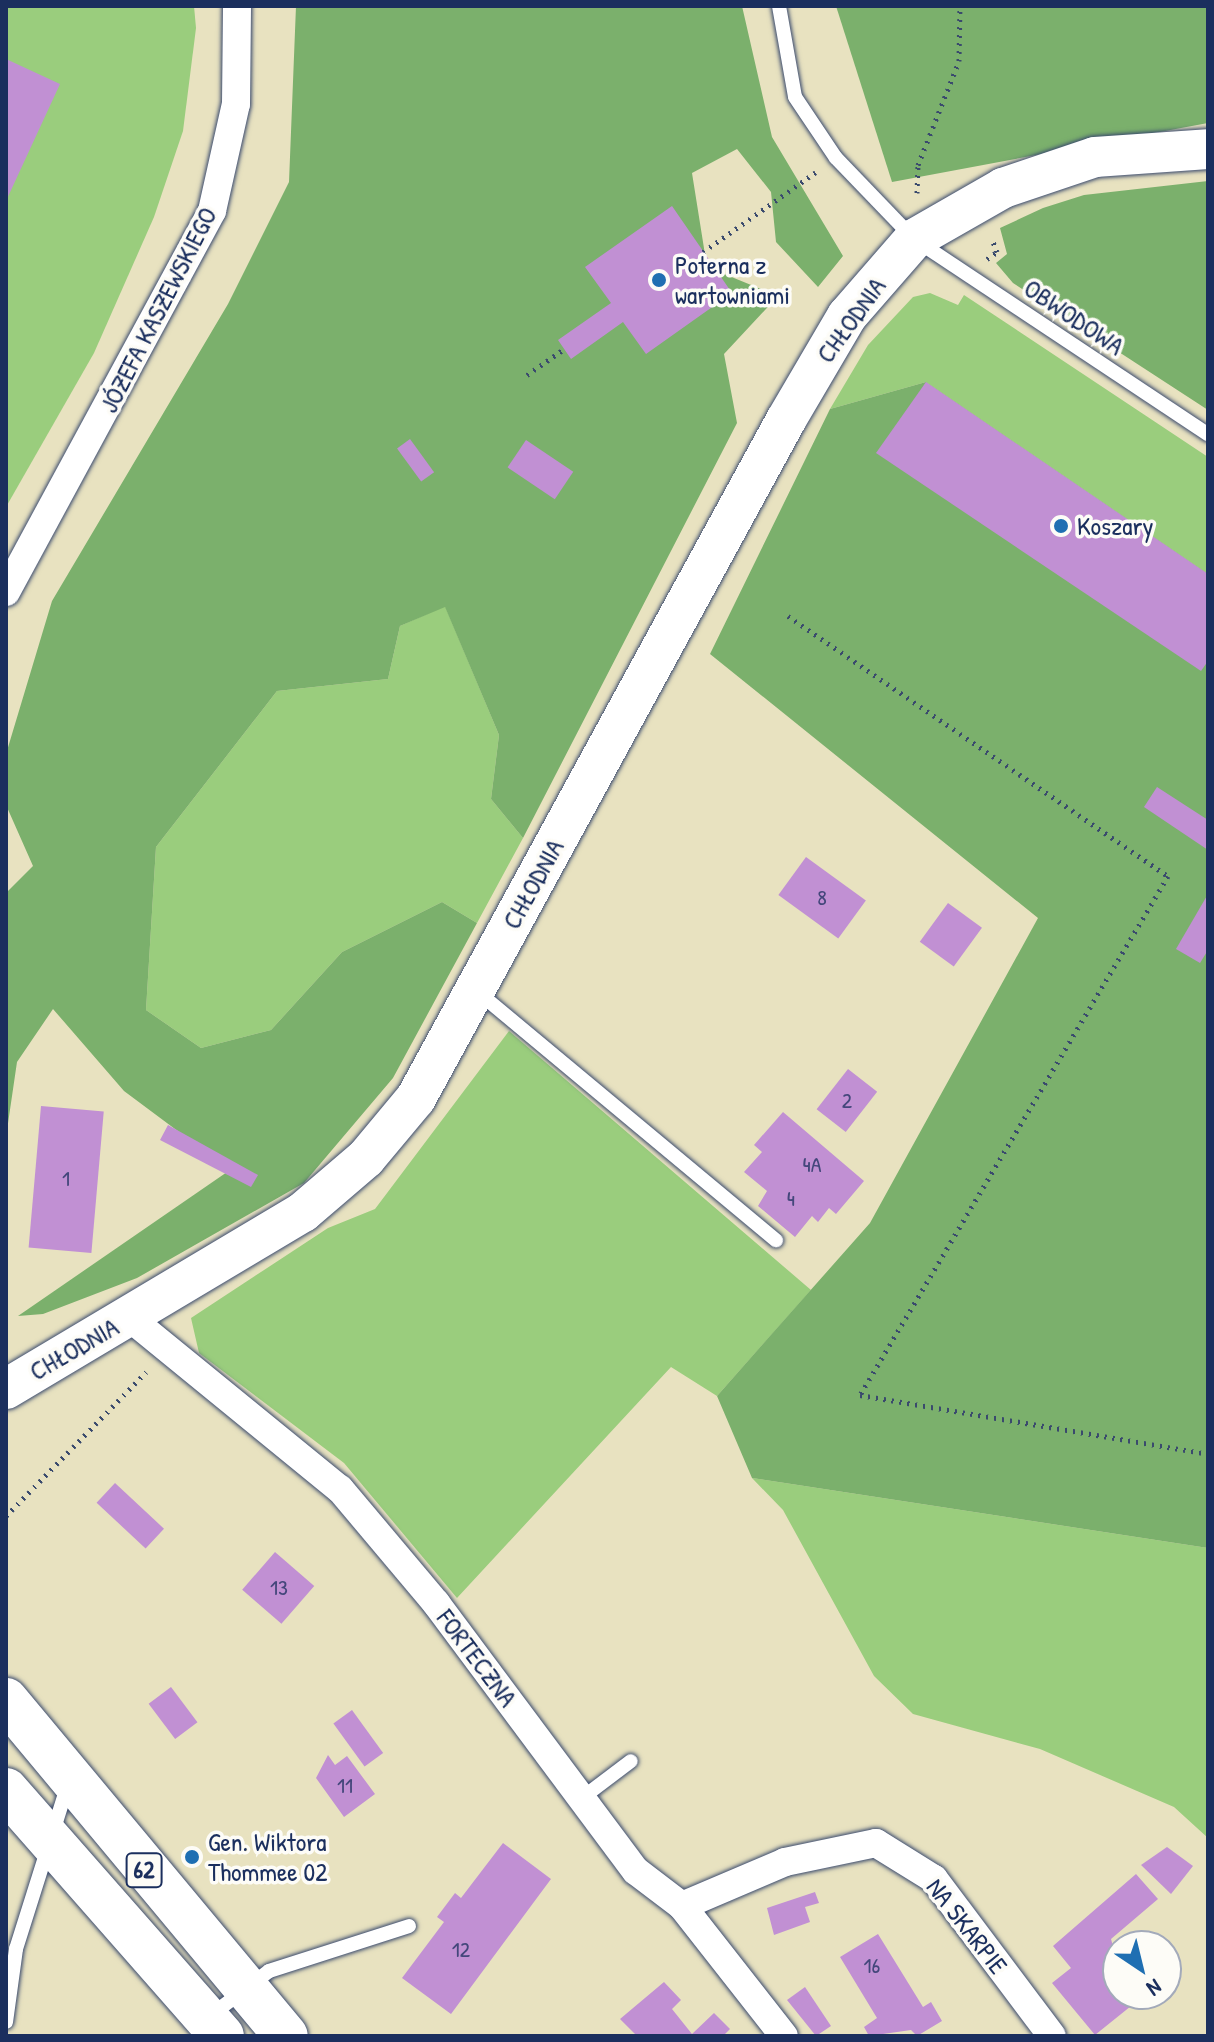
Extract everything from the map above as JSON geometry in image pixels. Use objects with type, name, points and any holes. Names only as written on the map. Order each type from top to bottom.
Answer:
[{"type":"main road","name":"62","points":[[6,1700],[286,2036]]},
{"type":"main road","name":"62","points":[[6,1790],[215,2027]]},
{"type":"street","name":"JÓZEFA KASZEWSKIEGO","points":[[6,592],[212,211],[236,104],[237,6]]},
{"type":"street","name":"CHŁODNIA","points":[[6,1389],[130,1318],[303,1212],[366,1158],[416,1098],[801,394],[847,316],[914,239],[1003,188],[1095,157],[1208,149]]},
{"type":"street","name":"FORTECZNA","points":[[130,1318],[340,1489],[636,1871],[682,1906],[784,2036]]},
{"type":"street","name":"NA SKARPIE","points":[[682,1906],[785,1862],[876,1843],[934,1879],[1052,2036]]},
{"type":"lane","name":"OBWODOWA","points":[[779,6],[795,97],[836,158],[914,239],[1208,434]]},
{"type":"lane","points":[[475,990],[776,1240]]},
{"type":"lane","points":[[582,1798],[631,1761]]},
{"type":"lane","points":[[6,2022],[16,1949],[54,1843],[70,1778]]},
{"type":"lane","points":[[215,2027],[245,1988],[269,1971],[409,1926]]},
{"type":"path","points":[[916,197],[918,165],[959,61],[960,6]]},
{"type":"path","points":[[703,252],[836,158]]},
{"type":"path","points":[[527,375],[564,349]]},
{"type":"path","points":[[788,616],[1168,876],[860,1395],[1208,1454]]},
{"type":"path","points":[[6,1516],[166,1347]]},
{"type":"green space","points":[[6,6],[194,6],[196,28],[183,131],[154,217],[94,353],[6,507]]},
{"type":"green space","points":[[296,6],[742,6],[772,137],[843,256],[818,287],[776,242],[771,192],[737,149],[692,173],[707,267],[778,296],[724,354],[737,423],[523,838],[491,799],[499,735],[445,607],[400,626],[388,679],[277,691],[156,847],[146,1010],[201,1048],[271,1030],[342,952],[442,902],[477,923],[393,1078],[304,1183],[137,1278],[43,1314],[18,1316],[230,1170],[124,1091],[53,1009],[17,1062],[6,1137],[6,893],[33,866],[6,805],[6,754],[52,601],[228,304],[289,182]]},
{"type":"green space","points":[[836,6],[1208,6],[1208,123],[892,182]]},
{"type":"green space","points":[[1208,181],[1208,410],[1013,283],[996,263],[1007,254],[1000,228],[1043,208],[1084,195]]},
{"type":"green space","points":[[930,293],[958,305],[964,295],[1208,457],[1208,574],[926,382],[830,409],[868,345],[913,297]]},
{"type":"green space","points":[[926,382],[1208,574],[1208,1548],[752,1478],[717,1396],[870,1223],[1038,918],[710,654],[830,409]]},
{"type":"green space","points":[[445,606],[499,735],[491,799],[523,838],[477,923],[442,902],[342,952],[271,1030],[201,1048],[146,1010],[156,847],[277,691],[388,679],[400,626]]},
{"type":"green space","points":[[509,1031],[811,1290],[717,1396],[671,1367],[457,1598],[344,1463],[199,1353],[191,1318],[328,1228],[375,1209]]},
{"type":"green space","points":[[752,1478],[1208,1548],[1208,1838],[1174,1807],[1040,1749],[913,1714],[874,1676],[783,1510]]},
{"type":"building","points":[[6,59],[60,84],[6,201]]},
{"type":"building","name":"Poterna z wartowniami","points":[[672,206],[732,293],[646,354],[623,322],[571,359],[558,340],[611,303],[585,267]]},
{"type":"building","name":"Koszary","points":[[926,382],[1208,574],[1208,661],[1201,671],[876,453]]},
{"type":"building","points":[[410,439],[434,472],[421,482],[397,448]]},
{"type":"building","points":[[526,440],[573,472],[555,499],[508,467]]},
{"type":"building","points":[[1157,787],[1208,820],[1208,850],[1144,807]]},
{"type":"building","points":[[806,857],[866,900],[838,939],[778,895]]},
{"type":"building","points":[[1208,894],[1208,950],[1200,963],[1176,949]]},
{"type":"building","points":[[948,903],[982,928],[954,967],[920,942]]},
{"type":"building","points":[[848,1069],[877,1092],[846,1132],[817,1109]]},
{"type":"building","points":[[41,1106],[104,1111],[91,1253],[29,1247]]},
{"type":"building","points":[[783,1112],[864,1181],[836,1214],[829,1208],[818,1222],[812,1216],[795,1237],[758,1206],[767,1191],[744,1172],[762,1152],[754,1145]]},
{"type":"building","points":[[168,1125],[258,1175],[251,1187],[160,1140]]},
{"type":"building","points":[[115,1483],[164,1529],[146,1548],[97,1503]]},
{"type":"building","points":[[275,1552],[314,1586],[281,1624],[242,1590]]},
{"type":"building","points":[[171,1687],[197,1722],[175,1739],[149,1704]]},
{"type":"building","points":[[352,1710],[383,1753],[365,1766],[333,1724]]},
{"type":"building","points":[[328,1755],[335,1765],[347,1756],[375,1794],[344,1817],[316,1778]]},
{"type":"building","points":[[503,1843],[551,1879],[451,2014],[402,1978],[444,1922],[437,1917],[455,1893],[461,1898]]},
{"type":"building","points":[[1167,1847],[1193,1866],[1171,1894],[1141,1865]]},
{"type":"building","points":[[1136,1874],[1158,1899],[1122,1930],[1102,1930],[1102,2010],[1126,2010],[1095,2035],[1052,1983],[1071,1968],[1053,1946]]},
{"type":"building","points":[[815,1892],[819,1903],[805,1907],[810,1922],[774,1935],[767,1908]]},
{"type":"building","points":[[878,1934],[923,2007],[931,2002],[942,2021],[917,2036],[911,2030],[869,2036],[864,2027],[877,2018],[840,1957]]},
{"type":"building","points":[[664,1982],[681,2000],[672,2009],[692,2034],[714,2013],[730,2029],[723,2036],[637,2036],[620,2019]]},
{"type":"building","points":[[805,1987],[831,2026],[816,2036],[787,2000]]},
{"type":"place","name":"Poterna z wartowniami","points":[[659,280]]},
{"type":"place","name":"Koszary","points":[[1061,526]]},
{"type":"place","name":"Gen. Wiktora Thommee 02","points":[[192,1857]]}]
